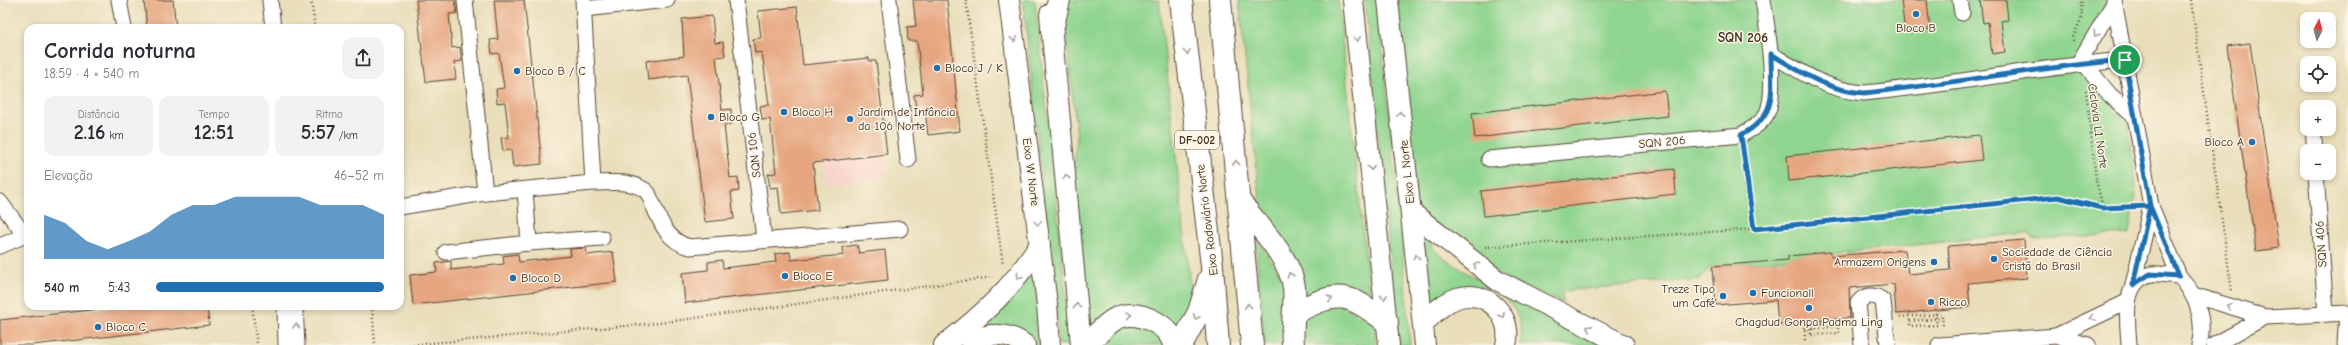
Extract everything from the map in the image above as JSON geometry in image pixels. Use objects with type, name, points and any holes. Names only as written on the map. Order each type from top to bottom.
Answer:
[{"type":"highway","points":[[1052,30],[1059,0]]},
{"type":"highway","name":"Eixo Rodoviário Norte","points":[[1179,4],[1212,266],[1218,345]]},
{"type":"highway","name":"DF-002","points":[[1222,4],[1252,345]]},
{"type":"highway","points":[[1240,202],[1280,254],[1289,270],[1294,286],[1293,345]]},
{"type":"highway","points":[[1181,345],[1198,312],[1212,266]]},
{"type":"highway","points":[[1294,313],[1332,298],[1347,298],[1360,302],[1387,322]]},
{"type":"highway","points":[[1088,345],[1103,326],[1110,321],[1129,315],[1138,314],[1167,330],[1174,345]]},
{"type":"main road","name":"Eixo W Norte","points":[[1009,0],[1040,244],[1050,345]]},
{"type":"main road","points":[[1048,0],[1081,345]]},
{"type":"main road","points":[[1353,0],[1389,345]]},
{"type":"main road","name":"Eixo L Norte","points":[[1388,0],[1412,212],[1425,345]]},
{"type":"main road","points":[[1412,212],[1456,249],[1497,280],[1624,345]]},
{"type":"main road","points":[[944,345],[968,327],[1004,284],[1019,276],[1040,244]]},
{"type":"main road","points":[[1423,324],[1438,308],[1457,298],[1468,296],[1478,297],[1488,301],[1500,311],[1506,322],[1506,345]]},
{"type":"main road","points":[[971,345],[990,335],[1010,337],[1025,345]]},
{"type":"street","points":[[119,0],[123,24]]},
{"type":"street","points":[[270,0],[273,24]]},
{"type":"street","points":[[465,0],[485,193]]},
{"type":"street","points":[[593,183],[584,4],[667,0]]},
{"type":"street","name":"SQN 106","points":[[736,0],[764,239]]},
{"type":"street","points":[[890,0],[908,160]]},
{"type":"street","name":"SQN 206","points":[[1489,159],[1741,135],[1762,121],[1768,112],[1771,88],[1771,54],[1763,0]]},
{"type":"street","points":[[2081,63],[2114,2]]},
{"type":"street","points":[[2114,2],[2150,206],[2179,276],[2193,295],[2201,320],[2199,345]]},
{"type":"street","points":[[1771,54],[1817,82],[1849,92],[1864,93],[1958,83],[2081,63],[2125,60]]},
{"type":"street","points":[[2081,63],[2110,95],[2135,117]]},
{"type":"street","name":"SQN 406","points":[[2316,180],[2326,314]]},
{"type":"street","points":[[404,207],[485,193],[593,183],[629,184],[643,188],[648,193],[667,234],[680,244],[690,246],[900,229]]},
{"type":"street","points":[[525,190],[529,242]]},
{"type":"street","points":[[0,202],[24,232]]},
{"type":"street","points":[[2129,345],[2127,302],[2133,285],[2150,206]]},
{"type":"street","points":[[0,246],[24,235]]},
{"type":"street","points":[[446,252],[529,242],[602,238]]},
{"type":"street","points":[[2133,285],[2150,274],[2179,276]]},
{"type":"street","points":[[1861,342],[1858,303],[1861,298],[1870,295],[1879,297],[1882,301],[1888,345]]},
{"type":"street","points":[[2193,295],[2265,317],[2348,313],[2345,345]]},
{"type":"street","points":[[2056,336],[2127,302]]},
{"type":"street","points":[[285,310],[286,345]]},
{"type":"street","points":[[295,310],[297,345]]},
{"type":"street","points":[[2214,345],[2265,317]]},
{"type":"street","points":[[1939,345],[2056,336],[2088,345]]},
{"type":"path","points":[[311,0],[314,24]]},
{"type":"path","points":[[409,345],[659,323],[1004,284],[966,0]]},
{"type":"path","name":"Ciclovia L1 Norte","points":[[2081,0],[2082,17],[2073,37],[2081,63],[2086,88],[2096,180],[2102,208]]},
{"type":"path","points":[[2191,0],[2234,308]]},
{"type":"path","points":[[1741,135],[1754,229]]},
{"type":"path","points":[[1456,249],[1754,229],[2058,197],[2102,208],[2150,206]]},
{"type":"path","points":[[1935,309],[1936,319],[1937,325],[1910,326],[1910,320],[1936,319],[1942,318]]},
{"type":"path","points":[[253,310],[257,345]]},
{"type":"path","points":[[372,310],[375,345]]},
{"type":"path","points":[[1898,317],[1942,314],[1943,326]]},
{"type":"path","points":[[1805,340],[1804,325],[1859,320],[1861,342]]},
{"type":"path","points":[[1804,330],[1838,326],[1839,333],[1811,335],[1810,321]]},
{"type":"shaded area","name":"Jardim de Infância da 106 Norte","points":[[874,55],[888,177],[826,184],[812,61]]},
{"type":"green space","points":[[1023,0],[1035,0],[1071,345],[1059,345]]},
{"type":"green space","points":[[1066,0],[1159,0],[1190,285],[1189,311],[1178,338],[1161,317],[1090,336],[1073,171],[1077,136],[1064,12]]},
{"type":"green space","points":[[1239,0],[1338,0],[1370,300],[1342,289],[1328,288],[1302,301],[1261,211]]},
{"type":"green space","points":[[1365,0],[1377,0],[1400,218],[1410,345],[1398,345]]},
{"type":"green space","points":[[1393,0],[2107,0],[2085,71],[2128,121],[2136,188],[2129,234],[2035,239],[2026,233],[1711,267],[1700,279],[1562,291],[1563,303],[1507,280],[1417,211]]},
{"type":"green space","points":[[1419,225],[1433,248],[1442,257],[1467,273],[1616,345],[1520,345],[1522,335],[1517,314],[1504,297],[1485,288],[1475,288],[1465,291],[1428,313]]},
{"type":"green space","points":[[1255,237],[1285,281],[1285,345],[1264,345]]},
{"type":"green space","points":[[1033,264],[1041,345],[1036,345],[1030,339],[948,345]]},
{"type":"green space","points":[[1332,300],[1375,324],[1375,345],[1299,345],[1303,319]]},
{"type":"green space","points":[[1121,323],[1151,327],[1165,345],[1099,345]]},
{"type":"building","points":[[144,0],[173,0],[176,24],[147,24]]},
{"type":"building","points":[[416,0],[455,0],[457,13],[449,14],[452,48],[460,47],[462,61],[454,62],[456,79],[426,82]]},
{"type":"building","name":"Bloco B / C","points":[[494,0],[524,0],[542,164],[513,167],[511,150],[503,151],[501,138],[509,137],[505,102],[497,103],[496,89],[504,88],[499,53],[492,54],[490,40],[498,39]]},
{"type":"building","name":"Bloco J / K","points":[[913,0],[947,0],[960,131],[928,135],[925,109],[916,109],[914,95],[923,94],[917,41],[908,41],[907,27],[916,26]]},
{"type":"building","name":"Bloco B","points":[[1901,0],[1927,0],[1930,29],[1905,32]]},
{"type":"building","points":[[1980,0],[2006,0],[2008,20],[2001,21],[2005,52],[1992,54],[1988,22],[1983,23]]},
{"type":"building","points":[[797,7],[803,65],[869,58],[869,61],[876,61],[887,154],[813,163],[818,210],[781,214],[778,187],[770,188],[768,174],[776,173],[770,119],[762,120],[760,106],[769,105],[762,52],[755,53],[753,39],[761,38],[758,11]]},
{"type":"building","name":"Bloco G","points":[[712,16],[715,43],[723,42],[725,56],[716,57],[722,110],[731,109],[732,124],[724,125],[730,178],[738,177],[739,191],[731,192],[734,219],[705,222],[687,75],[648,80],[646,61],[684,56],[682,19]]},
{"type":"building","name":"Bloco A","points":[[2250,43],[2279,248],[2256,251],[2227,46]]},
{"type":"building","points":[[1665,91],[1668,116],[1475,138],[1472,113]]},
{"type":"building","points":[[1979,135],[1982,160],[1789,181],[1787,156]]},
{"type":"building","points":[[1674,169],[1676,194],[1484,216],[1481,191]]},
{"type":"building","points":[[2024,240],[2027,278],[1968,283],[1970,307],[1896,314],[1894,284],[1849,288],[1850,318],[1778,324],[1776,300],[1716,305],[1713,266],[1788,260],[1788,256],[1831,252],[1831,256],[1905,250],[1908,274],[1950,270],[1948,246]]},
{"type":"building","name":"Bloco E","points":[[857,245],[859,253],[885,250],[888,280],[685,303],[682,273],[708,270],[708,262],[722,260],[723,268],[776,262],[775,254],[790,252],[791,260],[844,255],[843,247]]},
{"type":"building","name":"Bloco D","points":[[586,248],[587,255],[613,252],[617,282],[413,305],[410,275],[437,272],[436,263],[451,261],[451,270],[504,264],[503,256],[518,254],[519,262],[571,256],[570,249]]},
{"type":"building","name":"Bloco C","points":[[91,310],[207,310],[209,325],[33,345],[0,345],[0,320]]},
{"type":"place","name":"Bloco B","points":[[1916,14]]},
{"type":"place","name":"Bloco J / K","points":[[937,68]]},
{"type":"place","name":"Bloco B / C","points":[[517,71]]},
{"type":"place","name":"Bloco H","points":[[784,112]]},
{"type":"place","name":"Bloco G","points":[[711,117]]},
{"type":"place","name":"Jardim de Infância da 106 Norte","points":[[850,119]]},
{"type":"place","name":"Bloco A","points":[[2252,142]]},
{"type":"place","name":"Sociedade de Ciência Cristã do Brasil","points":[[1994,259]]},
{"type":"place","name":"Armazem Origens","points":[[1934,262]]},
{"type":"place","name":"Bloco E","points":[[785,276]]},
{"type":"place","name":"Bloco D","points":[[513,278]]},
{"type":"place","name":"Funcionall","points":[[1753,293]]},
{"type":"place","name":"Treze Tipo um Café","points":[[1723,296]]},
{"type":"place","name":"Ricco","points":[[1931,302]]},
{"type":"place","name":"Chagdud Gonpa Padma Ling","points":[[1809,308]]},
{"type":"place","name":"Bloco C","points":[[98,327]]},
{"type":"district","name":"SQN 206","points":[[1743,37]]},
{"type":"route","points":[[2125,60],[2078,64],[1958,83],[1864,93],[1849,92],[1817,82],[1771,54],[1771,88],[1768,112],[1762,121],[1741,135],[1754,229],[2058,197],[2102,208],[2150,206],[2133,285],[2150,274],[2179,276],[2150,206],[2143,157],[2125,60]]}]
